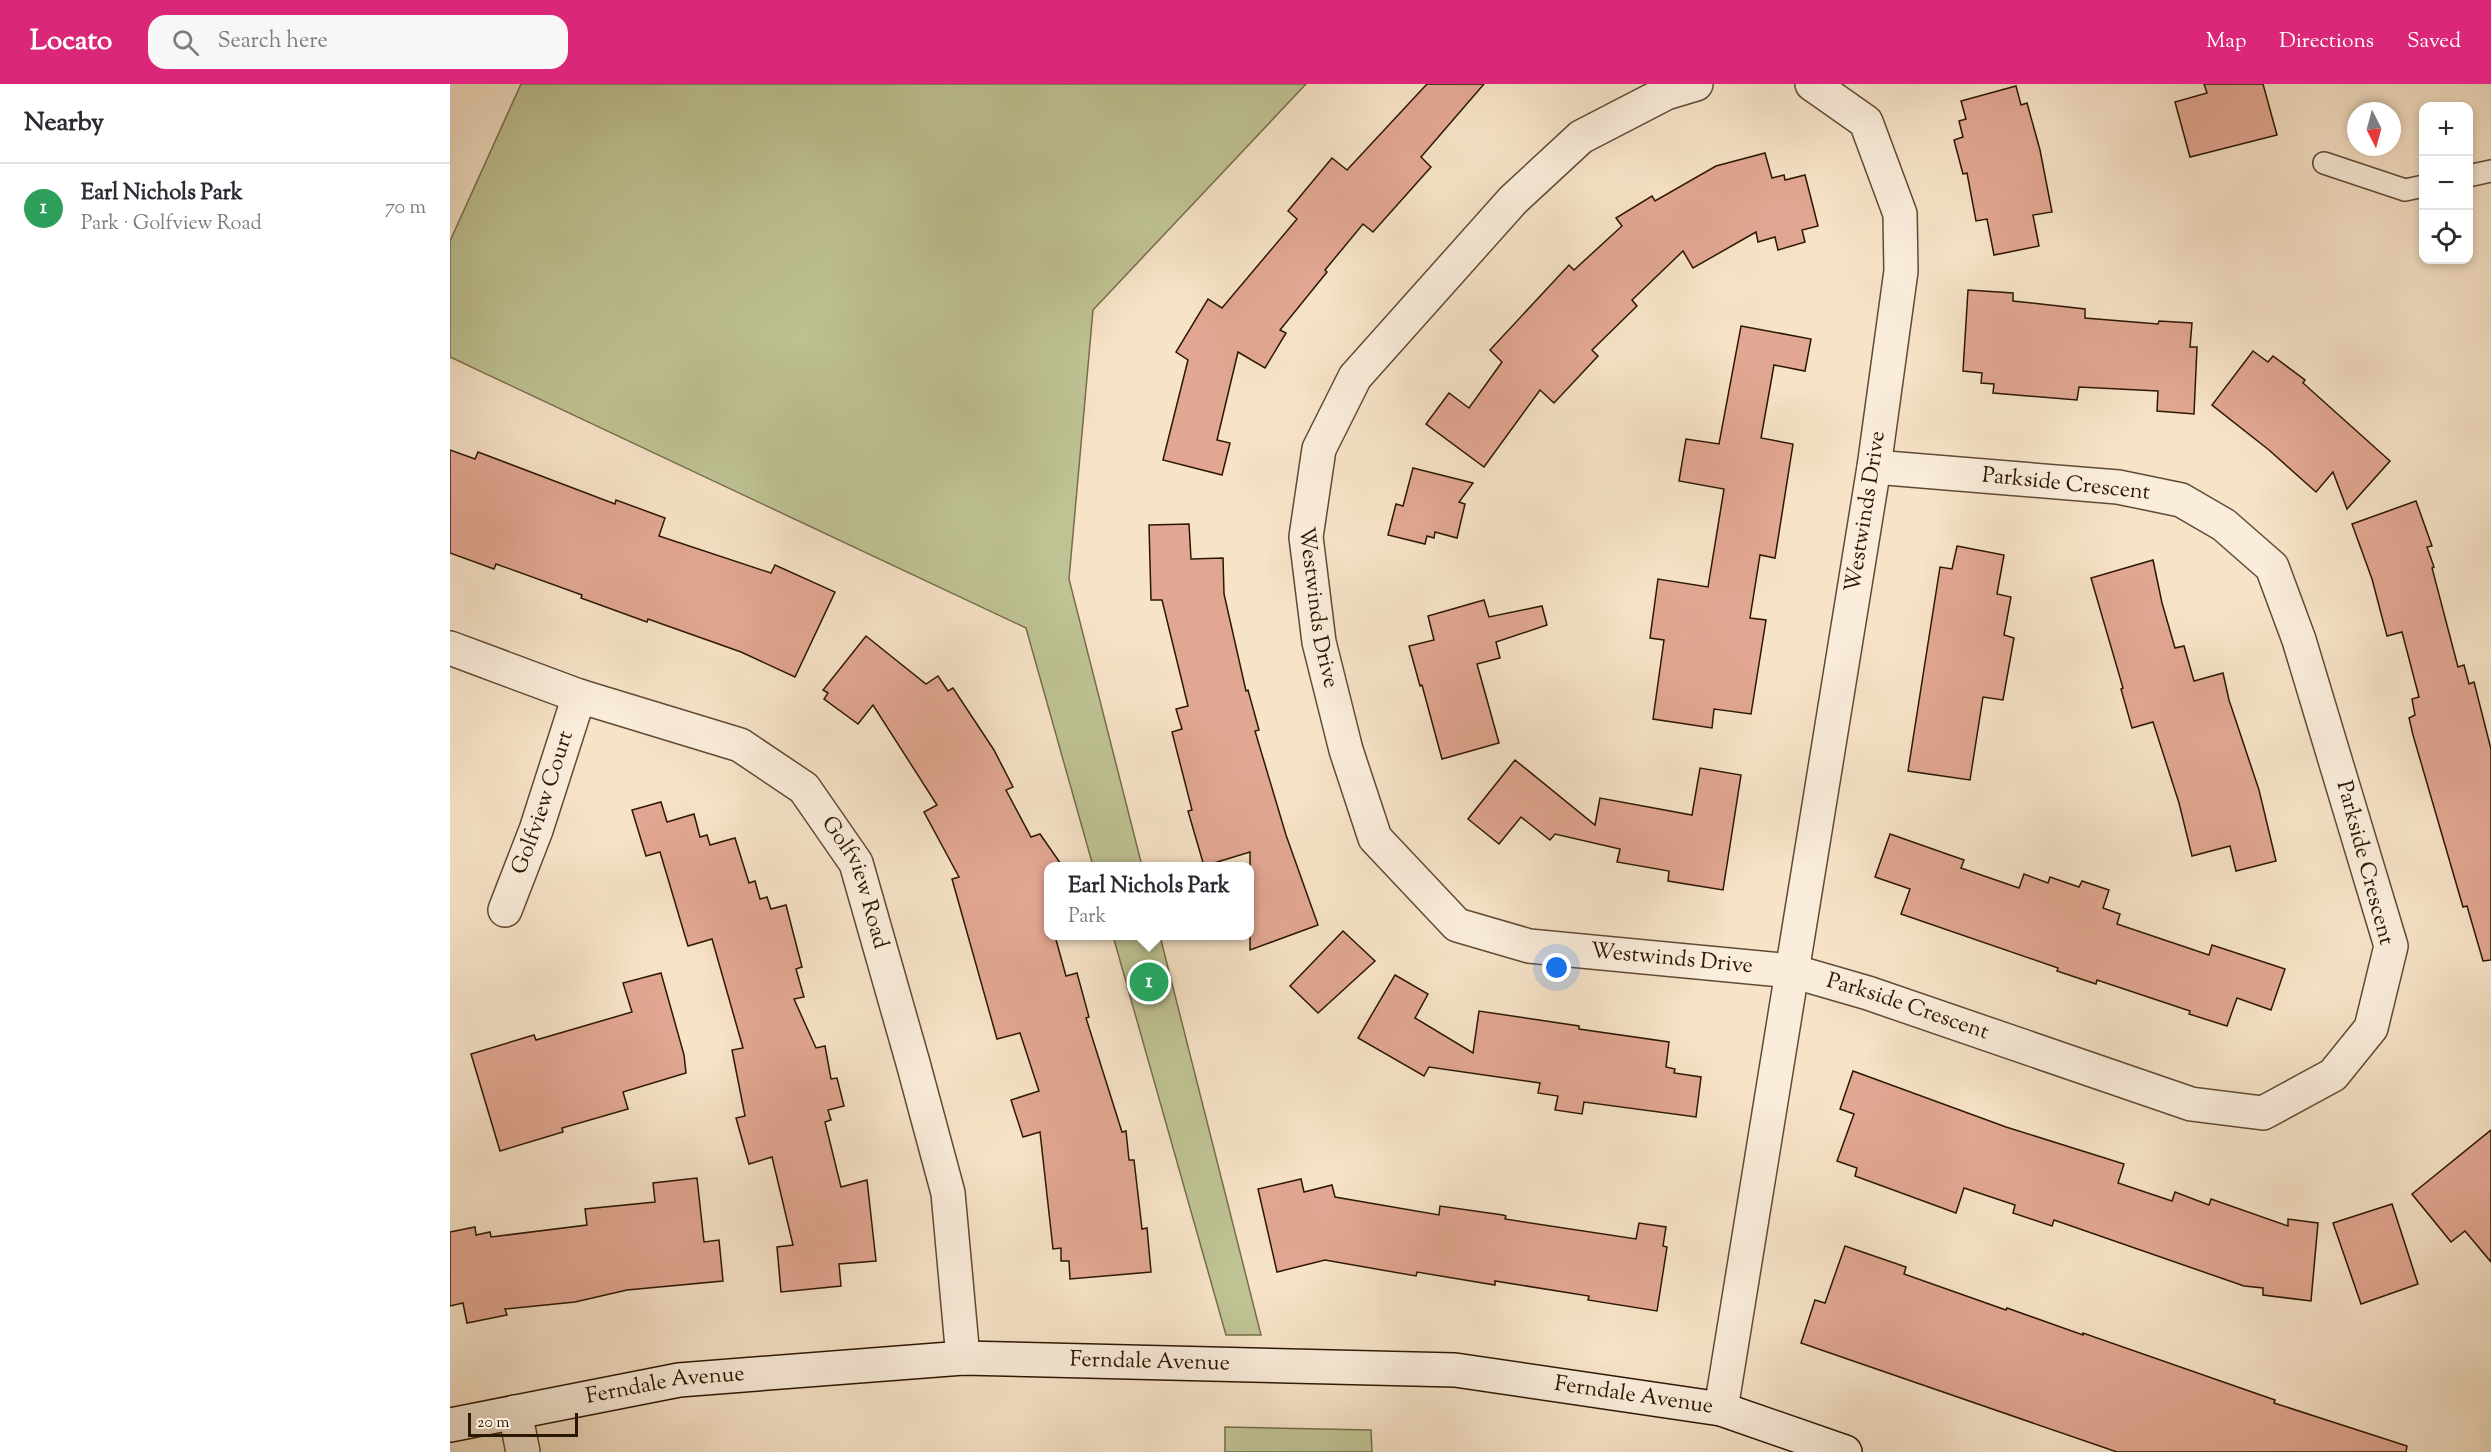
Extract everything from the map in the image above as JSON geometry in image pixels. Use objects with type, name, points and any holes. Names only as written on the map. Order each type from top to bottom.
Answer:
[{"type":"street","name":"Westwinds Drive","points":[[1696,84],[1666,93],[1581,137],[1513,200],[1355,377],[1319,449],[1306,537],[1319,642],[1346,750],[1375,838],[1457,925],[1529,946],[1792,971]]},
{"type":"street","name":"Westwinds Drive","points":[[1721,1409],[1874,467],[1901,271],[1900,214],[1866,122],[1812,84]]},
{"type":"street","name":"Parkside Crescent","points":[[1792,971],[1868,993],[2191,1104],[2263,1113],[2332,1075],[2371,1028],[2391,946],[2299,640],[2272,567],[2224,525],[2181,500],[2118,487],[1874,467]]},
{"type":"street","name":"Golfview Road","points":[[450,648],[579,696],[740,746],[804,788],[856,863],[948,1193],[963,1358]]},
{"type":"street","name":"Golfview Court","points":[[505,910],[536,830],[579,696]]},
{"type":"street","name":"Ferndale Avenue","points":[[450,1425],[679,1380],[963,1358],[1455,1370],[1721,1409],[1845,1452]]},
{"type":"street","points":[[515,1412],[523,1452]]},
{"type":"lane","points":[[2324,163],[2405,190],[2419,187]]},
{"type":"lane","points":[[2473,175],[2491,171]]},
{"type":"green space","points":[[521,84],[1306,84],[1093,310],[1069,579],[1141,862],[1092,862],[1026,628],[450,357],[450,241]]},
{"type":"green space","points":[[1114,940],[1161,940],[1261,1335],[1226,1335]]},
{"type":"green space","points":[[1225,1427],[1371,1430],[1372,1452],[1225,1452]]},
{"type":"building","points":[[1427,84],[1484,84],[1421,157],[1431,167],[1373,232],[1363,224],[1325,270],[1327,272],[1280,330],[1286,333],[1265,368],[1238,352],[1217,440],[1230,443],[1222,475],[1163,460],[1188,360],[1176,352],[1208,299],[1222,308],[1297,219],[1288,211],[1332,158],[1347,170]]},
{"type":"building","points":[[2204,84],[2263,84],[2277,135],[2190,157],[2175,102],[2207,93]]},
{"type":"building","points":[[2016,86],[2021,105],[2027,103],[2040,150],[2052,212],[2033,215],[2039,246],[1994,255],[1987,219],[1976,221],[1967,173],[1963,174],[1954,140],[1963,137],[1959,121],[1966,119],[1961,101]]},
{"type":"building","points":[[1765,153],[1772,178],[1784,175],[1785,180],[1805,175],[1818,226],[1802,230],[1805,242],[1778,250],[1775,237],[1758,242],[1756,232],[1693,268],[1683,251],[1632,300],[1637,306],[1592,350],[1598,356],[1554,403],[1540,390],[1484,467],[1426,424],[1449,393],[1469,408],[1502,362],[1490,350],[1569,265],[1574,270],[1622,226],[1616,218],[1652,196],[1655,201],[1716,166]]},
{"type":"building","points":[[1968,290],[2013,293],[2013,301],[2085,309],[2085,318],[2158,324],[2159,321],[2192,323],[2190,347],[2197,347],[2194,414],[2157,411],[2158,391],[2079,387],[2077,400],[1993,393],[1994,384],[1981,383],[1982,373],[1963,371]]},
{"type":"building","points":[[1741,326],[1811,339],[1805,371],[1774,365],[1761,438],[1793,444],[1775,558],[1760,555],[1750,618],[1766,620],[1751,714],[1714,709],[1712,728],[1653,719],[1664,640],[1650,638],[1658,579],[1708,587],[1724,489],[1679,481],[1686,439],[1719,444]]},
{"type":"building","points":[[2253,351],[2268,362],[2273,356],[2305,380],[2303,383],[2390,461],[2347,509],[2333,472],[2316,492],[2269,450],[2212,405]]},
{"type":"building","points":[[450,450],[475,459],[478,452],[615,504],[616,500],[665,518],[659,536],[771,573],[775,565],[835,592],[795,677],[741,652],[648,619],[647,622],[581,598],[582,595],[496,564],[494,569],[450,553]]},
{"type":"building","points":[[1413,468],[1473,483],[1459,502],[1465,504],[1457,538],[1435,532],[1434,538],[1427,536],[1425,544],[1388,535],[1396,504],[1403,506]]},
{"type":"building","points":[[2416,501],[2432,546],[2427,547],[2458,667],[2464,665],[2469,684],[2474,682],[2491,749],[2491,960],[2483,961],[2467,906],[2463,907],[2413,735],[2409,718],[2415,715],[2412,699],[2419,697],[2402,632],[2387,636],[2372,579],[2352,524]]},
{"type":"building","points":[[1189,524],[1191,559],[1223,558],[1224,594],[1246,691],[1248,690],[1259,730],[1255,731],[1286,835],[1318,925],[1250,950],[1250,940],[1254,940],[1254,862],[1250,862],[1250,852],[1217,862],[1203,862],[1188,811],[1192,810],[1172,732],[1182,729],[1176,709],[1188,706],[1162,600],[1151,600],[1149,525]]},
{"type":"building","points":[[1957,546],[2004,555],[1997,594],[2011,597],[2004,635],[2014,638],[2003,700],[1983,697],[1970,780],[1908,771],[1940,567],[1952,569]]},
{"type":"building","points":[[2153,560],[2175,648],[2184,646],[2194,681],[2223,673],[2229,700],[2259,790],[2276,861],[2236,871],[2230,846],[2192,856],[2179,803],[2153,722],[2132,728],[2121,689],[2123,688],[2091,578]]},
{"type":"building","points":[[1484,600],[1489,617],[1542,606],[1547,625],[1496,642],[1500,658],[1477,664],[1499,743],[1442,759],[1409,646],[1434,640],[1428,616]]},
{"type":"building","points":[[866,636],[926,684],[938,676],[948,691],[953,688],[994,750],[1013,787],[1006,790],[1031,837],[1040,834],[1060,862],[1044,862],[1044,940],[1056,940],[1066,976],[1077,973],[1089,1017],[1086,1018],[1122,1132],[1126,1131],[1129,1160],[1134,1160],[1142,1229],[1147,1228],[1151,1272],[1070,1279],[1069,1261],[1061,1261],[1061,1248],[1053,1249],[1040,1132],[1023,1137],[1011,1100],[1039,1091],[1020,1033],[997,1039],[952,879],[959,877],[924,812],[937,805],[873,705],[858,724],[824,699],[828,693],[823,690]]},
{"type":"building","points":[[1515,760],[1595,825],[1600,798],[1692,815],[1700,768],[1741,775],[1723,890],[1668,881],[1669,871],[1617,862],[1620,849],[1555,834],[1550,840],[1521,817],[1499,844],[1468,819]]},
{"type":"building","points":[[661,802],[667,822],[694,814],[700,837],[707,835],[710,845],[735,838],[749,883],[755,881],[760,899],[767,897],[771,909],[786,905],[802,967],[796,969],[804,997],[794,999],[816,1048],[825,1046],[831,1079],[837,1078],[844,1106],[828,1110],[831,1120],[825,1122],[841,1187],[867,1180],[876,1261],[839,1264],[841,1286],[781,1292],[777,1247],[793,1245],[772,1157],[749,1164],[736,1118],[745,1116],[732,1050],[743,1048],[712,939],[688,946],[660,852],[646,856],[632,810]]},
{"type":"building","points":[[1890,834],[1964,860],[1961,868],[2019,888],[2024,874],[2048,883],[2050,877],[2079,887],[2082,881],[2109,890],[2103,908],[2120,914],[2117,924],[2209,955],[2212,945],[2285,969],[2271,1010],[2237,998],[2227,1026],[2097,980],[2096,984],[2057,971],[2058,968],[1901,914],[1910,889],[1875,877]]},
{"type":"building","points":[[1343,931],[1375,961],[1318,1013],[1290,986]]},
{"type":"building","points":[[661,973],[684,1055],[686,1073],[623,1092],[628,1109],[562,1128],[563,1132],[500,1151],[471,1054],[534,1035],[536,1040],[632,1012],[623,983]]},
{"type":"building","points":[[1395,975],[1428,994],[1415,1018],[1473,1053],[1479,1011],[1669,1042],[1666,1067],[1675,1069],[1674,1073],[1701,1077],[1696,1117],[1584,1102],[1582,1114],[1555,1110],[1558,1096],[1538,1093],[1540,1083],[1429,1067],[1424,1076],[1358,1038]]},
{"type":"building","points":[[1853,1071],[2006,1127],[2124,1164],[2118,1183],[2172,1201],[2175,1192],[2209,1205],[2211,1199],[2288,1226],[2288,1219],[2318,1223],[2311,1301],[2263,1295],[2263,1288],[2244,1286],[2054,1220],[2052,1226],[2013,1213],[2015,1205],[1964,1188],[1956,1213],[1855,1176],[1857,1168],[1837,1161],[1854,1114],[1840,1109]]},
{"type":"building","points":[[2491,1130],[2491,1262],[2465,1231],[2451,1242],[2412,1194]]},
{"type":"building","points":[[697,1178],[704,1242],[719,1240],[723,1281],[627,1290],[575,1302],[505,1309],[507,1315],[467,1323],[463,1303],[450,1306],[450,1232],[475,1227],[476,1235],[490,1232],[491,1237],[587,1225],[585,1209],[655,1202],[653,1183]]},
{"type":"building","points":[[1301,1179],[1304,1192],[1332,1185],[1335,1197],[1439,1215],[1440,1206],[1503,1215],[1506,1216],[1505,1219],[1636,1239],[1639,1223],[1666,1227],[1663,1246],[1667,1247],[1657,1311],[1588,1300],[1589,1296],[1495,1281],[1495,1285],[1417,1272],[1416,1276],[1325,1260],[1277,1272],[1258,1189]]},
{"type":"building","points":[[2392,1204],[2418,1284],[2361,1304],[2333,1223]]},
{"type":"building","points":[[1845,1246],[1906,1267],[1904,1274],[2006,1310],[2007,1308],[2083,1335],[2083,1333],[2275,1400],[2274,1403],[2407,1446],[2406,1452],[2117,1452],[1801,1343],[1815,1300],[1825,1303]]},
{"type":"place","name":"Earl Nichols Park","points":[[1149,982]]}]
